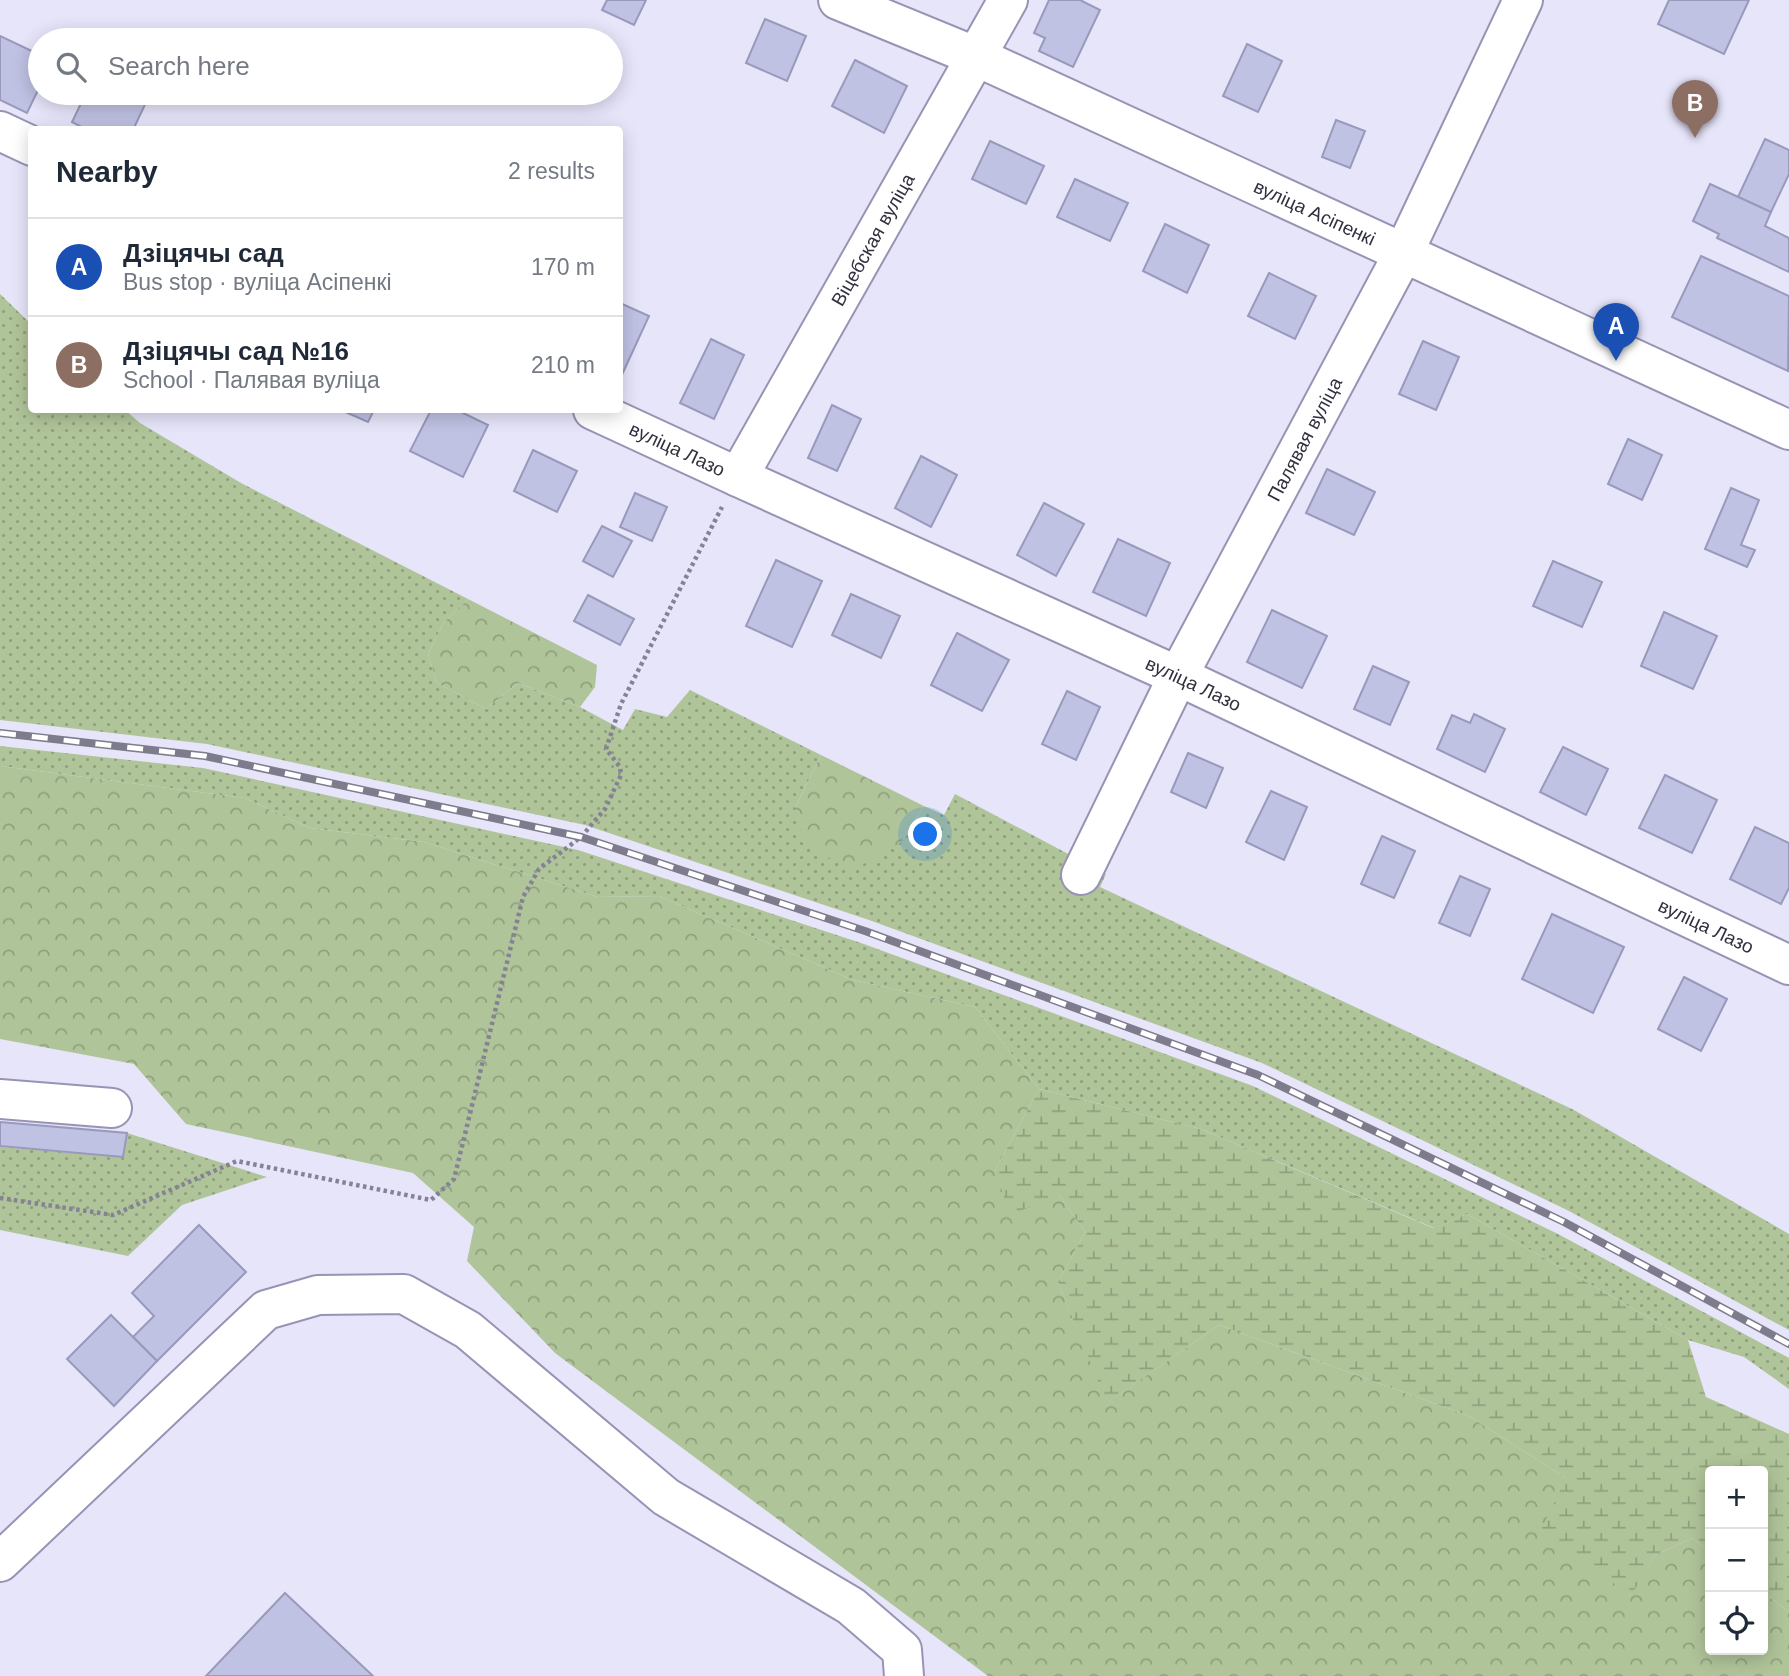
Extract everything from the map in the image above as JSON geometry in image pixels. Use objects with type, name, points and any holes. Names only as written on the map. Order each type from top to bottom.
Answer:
[{"type":"street","name":"вуліца Асіпенкі","points":[[838,0],[977,57],[1789,430]]},
{"type":"street","name":"Віцебская вуліца","points":[[738,477],[1007,0]]},
{"type":"street","name":"Палявая вуліца","points":[[1081,876],[1178,676],[1403,254],[1523,0]]},
{"type":"street","points":[[0,131],[28,144]]},
{"type":"street","name":"вуліца Лазо","points":[[599,413],[1178,676],[1789,965]]},
{"type":"street","points":[[0,1099],[112,1108]]},
{"type":"street","points":[[0,1562],[266,1310],[318,1295],[404,1294],[468,1330],[666,1497],[851,1606],[902,1650],[904,1676]]},
{"type":"path","points":[[0,1198],[113,1216],[237,1161],[431,1200],[454,1179],[523,897],[540,869],[581,837],[605,810],[621,775],[620,767],[606,749],[621,704],[738,477]]},
{"type":"green space","points":[[0,294],[28,321],[28,413],[128,413],[140,423],[241,483],[468,599],[444,622],[428,654],[437,683],[486,709],[518,683],[580,707],[623,730],[635,709],[667,717],[690,690],[821,755],[795,808],[902,842],[924,806],[944,815],[955,794],[1106,874],[1100,887],[1574,1110],[1789,1234],[1789,1330],[1569,1211],[1262,1063],[869,920],[585,825],[207,744],[0,720]]},
{"type":"green space","points":[[468,599],[597,665],[595,687],[580,707],[518,683],[486,709],[437,683],[428,654],[444,622]]},
{"type":"green space","points":[[0,746],[203,768],[578,850],[861,943],[1253,1086],[1558,1234],[1789,1358],[1789,1389],[1744,1357],[1688,1340],[1467,1214],[1434,1228],[1201,1129],[1039,1089],[975,1007],[853,980],[659,896],[598,897],[424,842],[310,828],[245,798],[0,766]]},
{"type":"green space","points":[[821,755],[924,806],[902,842],[853,870],[804,845],[795,808]]},
{"type":"green space","points":[[0,766],[245,798],[310,828],[424,842],[598,897],[659,896],[853,980],[975,1007],[1039,1089],[995,1170],[1059,1195],[1085,1232],[1058,1282],[1108,1402],[1219,1325],[1469,1416],[1566,1478],[1630,1596],[1655,1555],[1692,1538],[1705,1548],[1705,1655],[1768,1655],[1768,1596],[1789,1612],[1789,1676],[988,1676],[555,1353],[467,1261],[474,1227],[413,1173],[186,1124],[134,1064],[0,1039]]},
{"type":"green space","points":[[1039,1089],[1201,1129],[1433,1228],[1467,1214],[1688,1340],[1706,1397],[1789,1434],[1789,1612],[1768,1596],[1768,1466],[1705,1466],[1705,1548],[1692,1538],[1655,1555],[1631,1596],[1541,1530],[1566,1478],[1469,1416],[1219,1325],[1107,1403],[1058,1282],[1085,1232],[1059,1195],[1010,1215],[995,1170]]},
{"type":"green space","points":[[127,1133],[267,1177],[182,1205],[128,1256],[0,1230],[0,1147],[123,1157]]},
{"type":"building","points":[[607,0],[646,0],[634,25],[602,10]]},
{"type":"building","points":[[1049,0],[1080,0],[1100,10],[1073,67],[1039,51],[1045,38],[1034,33]]},
{"type":"building","points":[[1669,0],[1749,0],[1724,54],[1658,24]]},
{"type":"building","points":[[765,19],[806,36],[787,81],[746,63]]},
{"type":"building","points":[[0,36],[28,49],[28,105],[31,105],[27,113],[0,100]]},
{"type":"building","points":[[1247,44],[1282,61],[1258,112],[1223,96]]},
{"type":"building","points":[[855,60],[907,86],[884,133],[832,106]]},
{"type":"building","points":[[80,105],[145,105],[135,126],[80,126],[72,122]]},
{"type":"building","points":[[1336,120],[1365,131],[1350,168],[1322,157]]},
{"type":"building","points":[[1765,139],[1789,150],[1789,174],[1771,212],[1738,197]]},
{"type":"building","points":[[990,141],[1044,166],[1026,204],[972,179]]},
{"type":"building","points":[[1075,179],[1128,203],[1110,241],[1057,217]]},
{"type":"building","points":[[1710,184],[1771,212],[1765,226],[1789,238],[1789,272],[1717,238],[1719,234],[1693,221]]},
{"type":"building","points":[[1165,224],[1209,245],[1187,293],[1143,271]]},
{"type":"building","points":[[1701,256],[1789,296],[1788,371],[1672,317]]},
{"type":"building","points":[[1269,273],[1316,296],[1295,339],[1248,316]]},
{"type":"building","points":[[623,304],[649,316],[623,372]]},
{"type":"building","points":[[711,339],[744,355],[714,419],[680,403]]},
{"type":"building","points":[[1423,341],[1459,357],[1436,410],[1399,394]]},
{"type":"building","points":[[832,405],[861,419],[837,471],[808,458]]},
{"type":"building","points":[[348,413],[372,413],[368,422]]},
{"type":"building","points":[[429,413],[463,413],[488,425],[463,477],[410,451]]},
{"type":"building","points":[[1628,439],[1662,455],[1642,500],[1608,484]]},
{"type":"building","points":[[533,450],[577,471],[557,512],[514,491]]},
{"type":"building","points":[[921,456],[957,475],[931,527],[895,508]]},
{"type":"building","points":[[1327,469],[1375,492],[1354,535],[1306,513]]},
{"type":"building","points":[[1731,488],[1759,500],[1741,545],[1755,550],[1747,567],[1705,549]]},
{"type":"building","points":[[635,493],[667,507],[652,541],[620,527]]},
{"type":"building","points":[[1044,503],[1084,524],[1056,576],[1017,555]]},
{"type":"building","points":[[602,526],[632,541],[613,577],[583,561]]},
{"type":"building","points":[[1118,539],[1170,563],[1146,616],[1093,592]]},
{"type":"building","points":[[776,560],[822,581],[792,647],[746,626]]},
{"type":"building","points":[[1553,561],[1602,582],[1582,627],[1533,606]]},
{"type":"building","points":[[851,594],[900,616],[881,658],[832,635]]},
{"type":"building","points":[[588,595],[634,619],[620,645],[574,621]]},
{"type":"building","points":[[1272,610],[1327,636],[1302,688],[1247,662]]},
{"type":"building","points":[[1664,612],[1717,636],[1693,689],[1641,666]]},
{"type":"building","points":[[957,633],[1009,660],[982,711],[931,685]]},
{"type":"building","points":[[1373,666],[1409,682],[1390,725],[1354,709]]},
{"type":"building","points":[[1067,691],[1100,707],[1076,760],[1042,744]]},
{"type":"building","points":[[1474,714],[1505,729],[1485,772],[1437,749],[1452,715],[1470,723]]},
{"type":"building","points":[[1563,747],[1608,769],[1586,815],[1540,792]]},
{"type":"building","points":[[1188,753],[1223,768],[1206,808],[1171,792]]},
{"type":"building","points":[[1665,775],[1717,800],[1692,853],[1639,828]]},
{"type":"building","points":[[1271,791],[1307,807],[1284,860],[1246,842]]},
{"type":"building","points":[[1755,827],[1789,843],[1789,888],[1781,904],[1730,879]]},
{"type":"building","points":[[1382,836],[1415,851],[1394,898],[1361,884]]},
{"type":"building","points":[[1460,876],[1490,889],[1470,936],[1439,923]]},
{"type":"building","points":[[1552,914],[1624,947],[1593,1013],[1522,979]]},
{"type":"building","points":[[1684,977],[1727,999],[1701,1051],[1658,1029]]},
{"type":"building","points":[[0,1122],[127,1133],[123,1157],[0,1146]]},
{"type":"building","points":[[199,1225],[246,1272],[157,1361],[133,1337],[154,1316],[132,1293]]},
{"type":"building","points":[[111,1315],[157,1361],[114,1406],[67,1359]]},
{"type":"building","points":[[285,1593],[373,1676],[206,1676]]},
{"type":"railway","points":[[0,733],[205,756],[581,837],[865,931],[1258,1075],[1564,1222],[1789,1344]]},
{"type":"place","name":"Дзіцячы сад №16","points":[[1695,138]]},
{"type":"place","name":"Дзіцячы сад","points":[[1616,361]]}]
